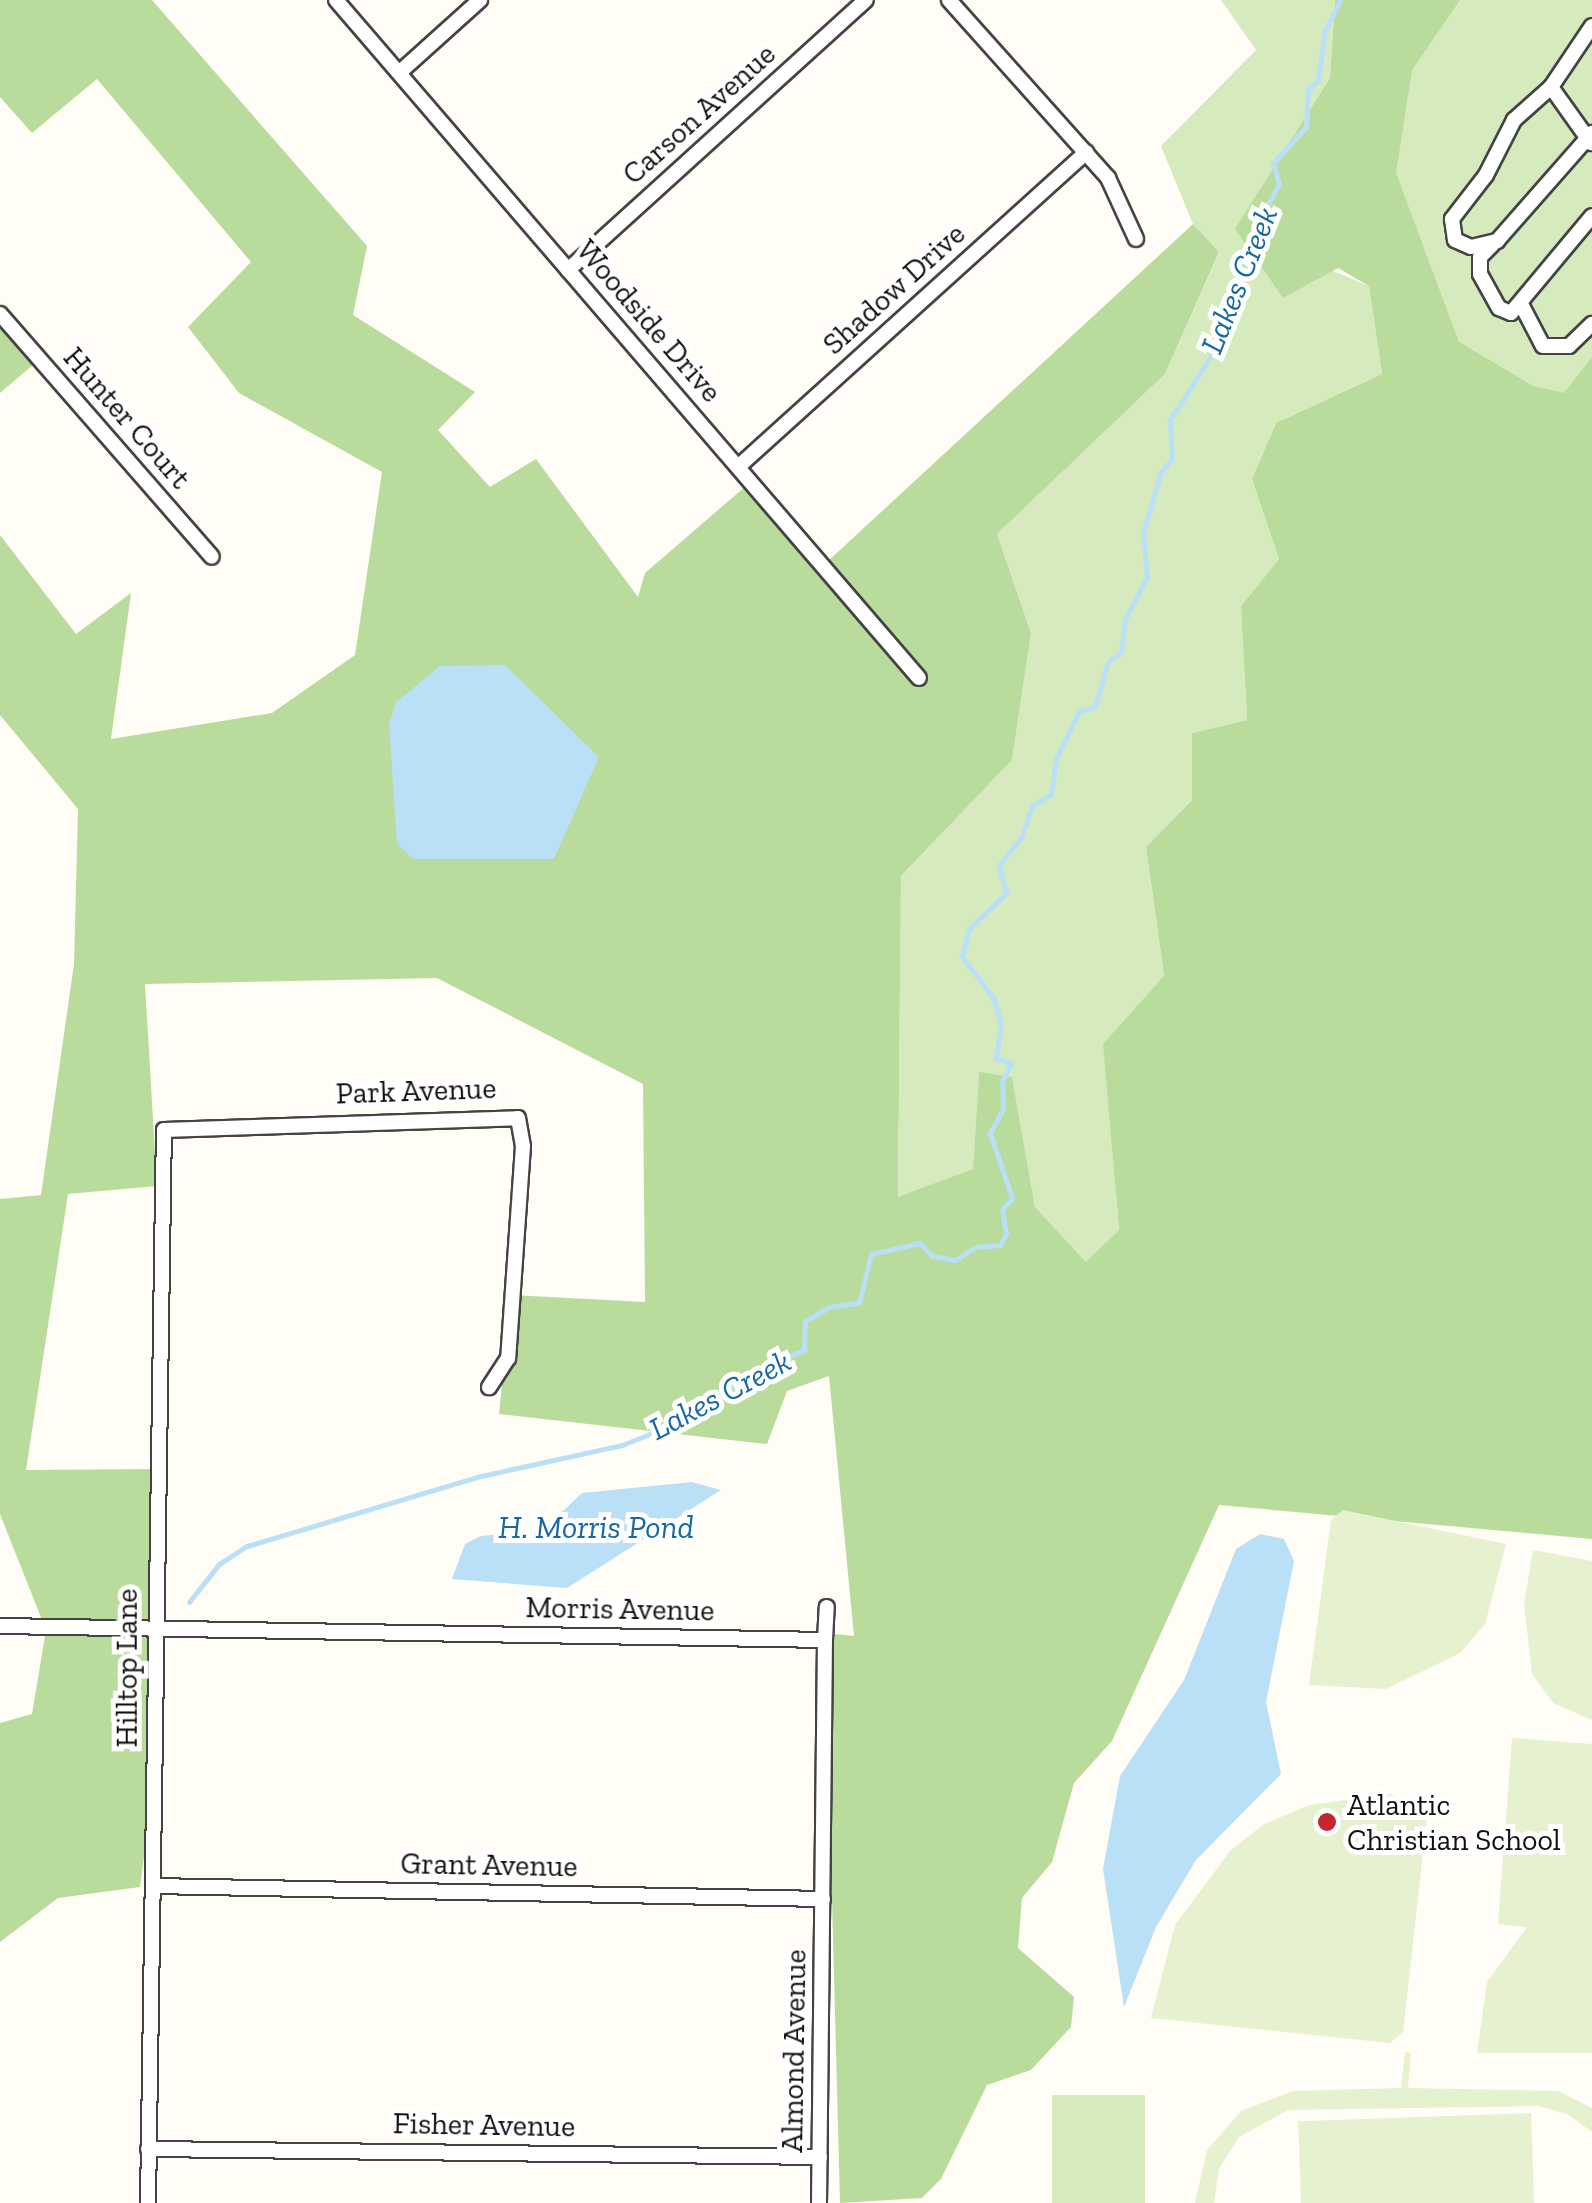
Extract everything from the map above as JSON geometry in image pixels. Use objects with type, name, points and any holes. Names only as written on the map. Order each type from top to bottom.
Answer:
[{"type":"street","name":"Woodside Drive","points":[[336,0],[919,678]]},
{"type":"street","points":[[400,72],[480,0]]},
{"type":"street","name":"Carson Avenue","points":[[568,270],[866,0]]},
{"type":"street","points":[[949,0],[1108,178],[1136,239]]},
{"type":"street","points":[[1496,241],[1460,244],[1452,219],[1486,176],[1514,120],[1551,87],[1592,26]]},
{"type":"street","points":[[1551,87],[1590,138],[1480,257],[1482,280],[1502,311],[1511,313],[1520,304],[1592,216]]},
{"type":"street","name":"Shadow Drive","points":[[738,466],[1086,152]]},
{"type":"street","points":[[1520,304],[1543,346],[1570,346],[1592,324]]},
{"type":"street","name":"Hunter Court","points":[[0,314],[212,558]]},
{"type":"street","name":"Park Avenue","points":[[162,1134],[181,1125],[518,1118],[523,1146],[508,1358],[489,1387]]},
{"type":"street","name":"Hilltop Lane","points":[[148,2203],[162,1134]]},
{"type":"street","points":[[823,1900],[827,1607]]},
{"type":"street","name":"Morris Avenue","points":[[0,1626],[825,1640]]},
{"type":"street","name":"Grant Avenue","points":[[154,1886],[823,1900]]},
{"type":"street","name":"Almond Avenue","points":[[819,2203],[823,1900]]},
{"type":"street","name":"Fisher Avenue","points":[[148,2149],[820,2157]]},
{"type":"green space","points":[[0,0],[152,0],[367,246],[353,315],[475,392],[438,430],[490,487],[536,459],[638,597],[645,573],[754,479],[827,562],[1193,224],[1219,252],[1165,374],[997,534],[1031,633],[1012,760],[901,876],[898,1197],[973,1169],[979,1072],[1012,1077],[1035,1207],[1086,1262],[1119,1230],[1103,1044],[1164,976],[1146,847],[1192,800],[1192,733],[1247,720],[1241,606],[1279,559],[1252,479],[1276,423],[1382,374],[1369,286],[1338,268],[1283,298],[1235,229],[1330,78],[1335,0],[1460,0],[1412,70],[1396,173],[1459,342],[1533,386],[1564,393],[1592,357],[1592,1539],[1219,1505],[1112,1741],[1074,1783],[1052,1862],[1022,1898],[1018,1948],[1074,1997],[1071,2027],[1031,2070],[987,2085],[941,2179],[922,2198],[840,2203],[825,1633],[854,1636],[829,1376],[787,1391],[767,1444],[499,1414],[511,1295],[645,1302],[643,1084],[437,978],[145,984],[157,1186],[68,1194],[26,1470],[156,1469],[152,1795],[140,1887],[58,1898],[0,1942],[0,1723],[32,1714],[46,1630],[0,1514],[0,1199],[41,1195],[74,964],[78,809],[0,715],[0,535],[76,634],[131,593],[111,739],[272,713],[355,655],[382,472],[239,393],[188,327],[251,262],[97,79],[32,133],[0,97]]},
{"type":"green space","points":[[1221,0],[1335,0],[1330,78],[1235,230],[1369,286],[1382,374],[1276,423],[1252,479],[1279,559],[1241,606],[1247,720],[1192,733],[1192,800],[1146,848],[1164,977],[1104,1044],[1119,1231],[1086,1262],[1035,1207],[1012,1078],[979,1073],[973,1169],[898,1198],[901,876],[1012,760],[1031,633],[997,534],[1165,374],[1219,253],[1193,224],[1161,146],[1256,50]]},
{"type":"green space","points":[[1413,0],[1592,0],[1592,421],[1418,331],[1375,204]]},
{"type":"green space","points":[[0,311],[40,359],[0,393]]},
{"type":"green space","points":[[1343,1510],[1506,1544],[1485,1624],[1460,1653],[1386,1689],[1309,1685],[1331,1520]]},
{"type":"green space","points":[[1533,1550],[1592,1561],[1592,1720],[1553,1703],[1532,1674],[1524,1604]]},
{"type":"green space","points":[[1512,1738],[1592,1744],[1592,2053],[1477,2053],[1487,1982],[1527,1927],[1498,1924]]},
{"type":"green space","points":[[1390,1794],[1428,1807],[1403,2032],[1390,2043],[1151,2018],[1175,1925],[1230,1851],[1264,1824],[1310,1805]]},
{"type":"green space","points":[[1405,2052],[1411,2053],[1408,2088],[1558,2091],[1592,2108],[1592,2132],[1567,2114],[1539,2106],[1288,2110],[1239,2137],[1219,2169],[1214,2203],[1195,2203],[1207,2150],[1241,2111],[1293,2091],[1401,2088]]},
{"type":"green space","points":[[1052,2095],[1145,2095],[1145,2203],[1052,2203]]},
{"type":"green space","points":[[1531,2113],[1534,2203],[1301,2203],[1298,2121]]},
{"type":"water","points":[[505,665],[599,757],[554,859],[413,859],[397,843],[389,724],[396,702],[440,666]]},
{"type":"water","name":"H. Morris Pond","points":[[692,1482],[721,1490],[567,1588],[452,1579],[465,1544],[481,1536],[543,1530],[582,1493]]},
{"type":"water","points":[[1260,1534],[1284,1539],[1294,1561],[1266,1702],[1281,1774],[1196,1860],[1156,1927],[1124,2007],[1103,1869],[1120,1776],[1184,1680],[1236,1549]]},
{"type":"waterway","name":"Lakes Creek","points":[[189,1602],[219,1564],[247,1546],[481,1476],[622,1445],[690,1418],[753,1372],[804,1350],[805,1321],[829,1307],[859,1303],[871,1254],[920,1243],[932,1256],[955,1260],[976,1247],[1000,1245],[1006,1234],[1002,1210],[1012,1198],[990,1133],[1003,1109],[1002,1082],[1011,1063],[996,1058],[1001,1024],[994,999],[962,957],[969,929],[1006,893],[999,865],[1021,838],[1032,806],[1051,794],[1056,759],[1079,711],[1095,707],[1108,662],[1121,652],[1125,619],[1147,577],[1143,533],[1161,472],[1172,459],[1170,420],[1215,349],[1256,226],[1279,184],[1273,163],[1306,127],[1308,89],[1318,80],[1325,31],[1340,0]]},
{"type":"place","name":"Atlantic Christian School","points":[[1327,1822]]}]
